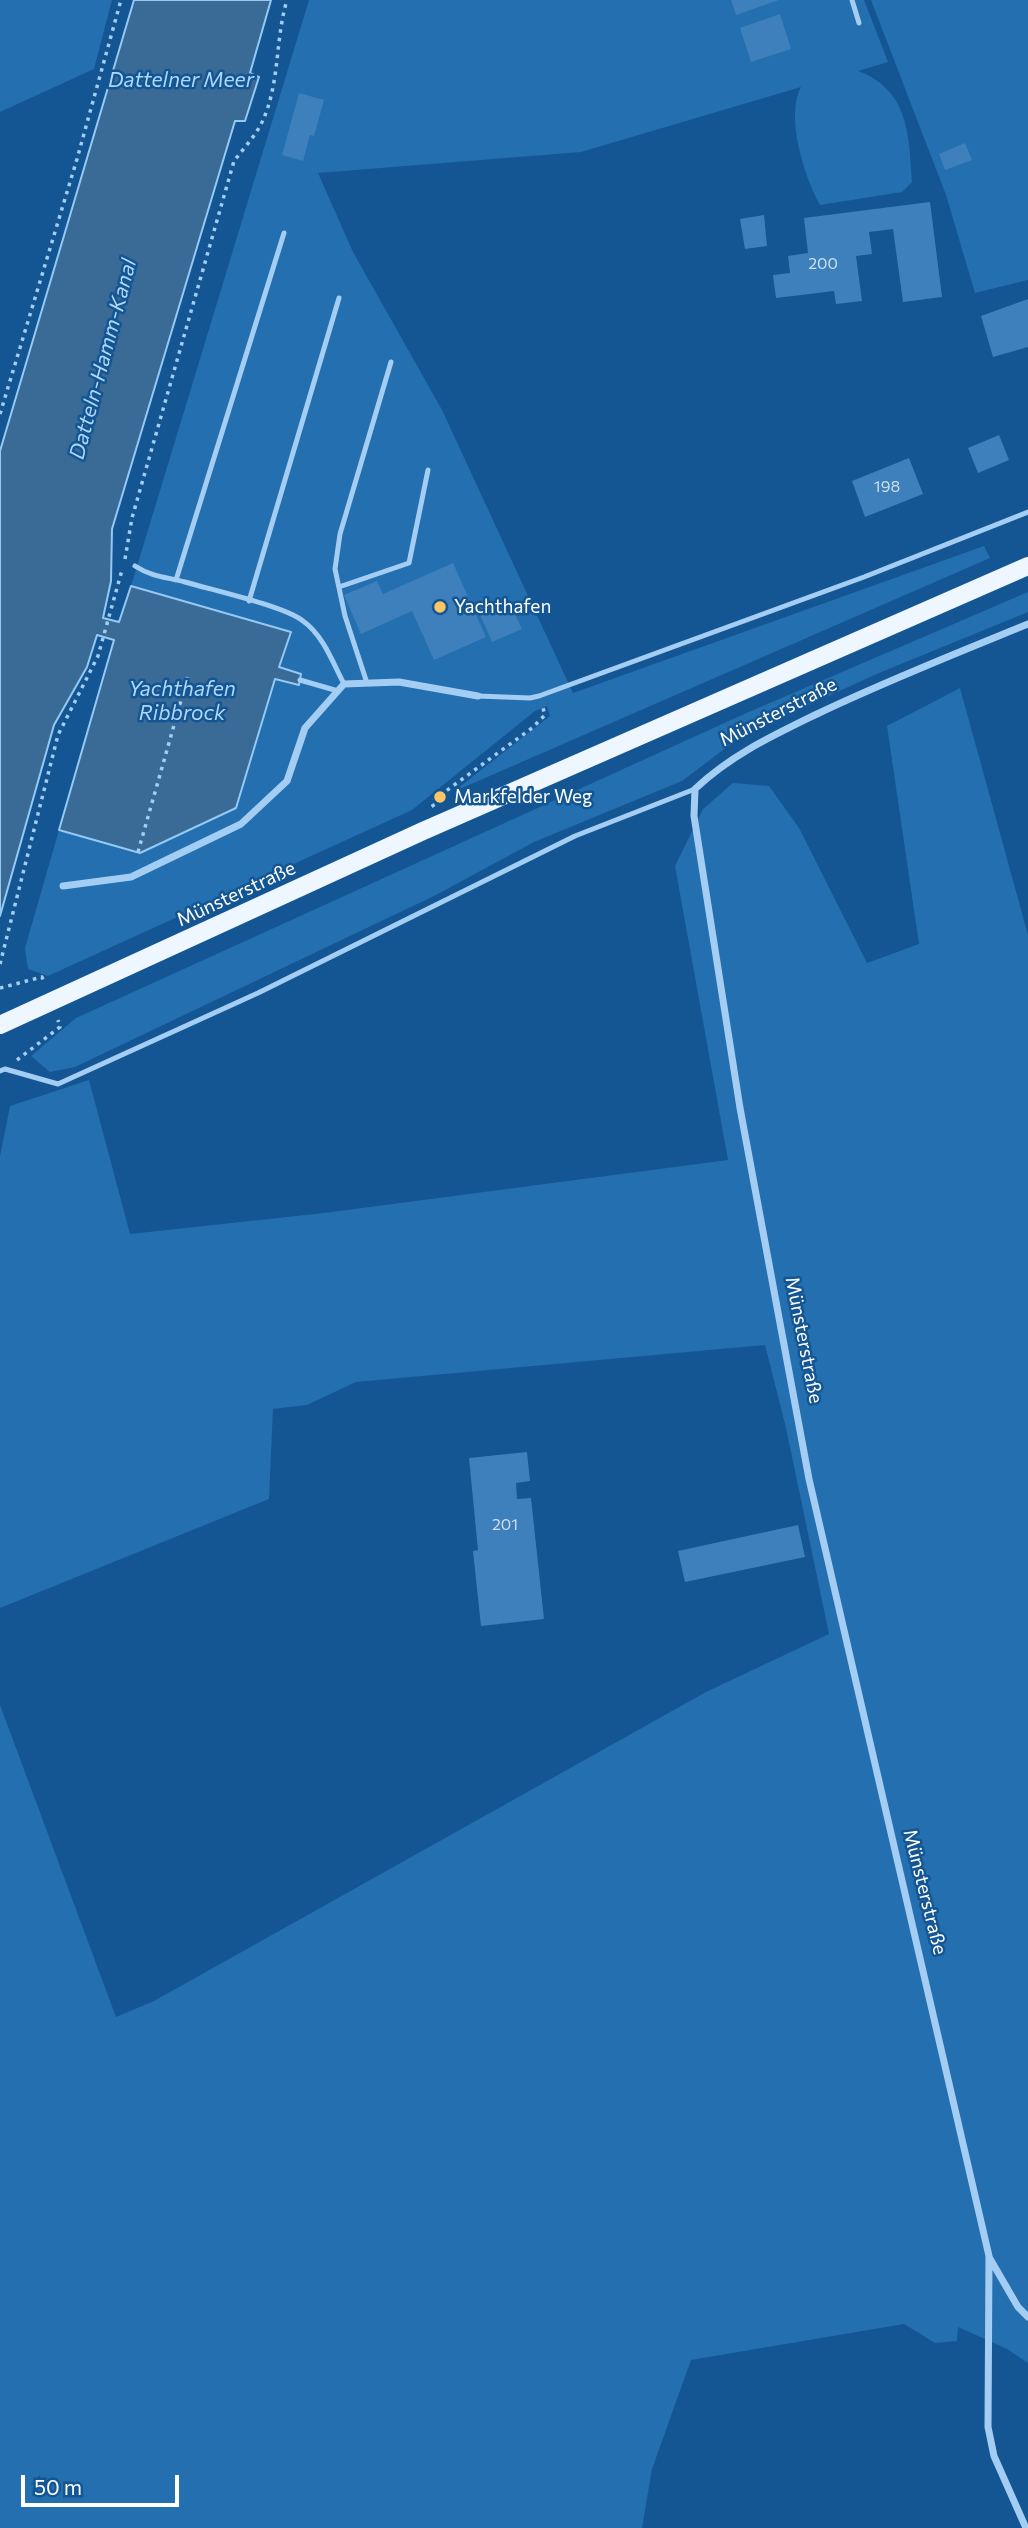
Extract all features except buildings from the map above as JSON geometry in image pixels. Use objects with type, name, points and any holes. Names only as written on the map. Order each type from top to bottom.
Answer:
[{"type":"main road","name":"Münsterstraße","points":[[0,1025],[442,823],[1028,566]]},
{"type":"street","name":"Münsterstraße","points":[[1026,2528],[994,2456],[988,2427],[989,2256],[809,1479],[737,1094],[698,851],[695,789],[716,768],[747,748],[884,682],[1028,624]]},
{"type":"street","points":[[63,886],[131,877],[241,824],[287,781],[305,729],[341,687],[399,682],[478,696]]},
{"type":"street","name":"Münsterstraße","points":[[989,2256],[1018,2307],[1028,2317]]},
{"type":"lane","points":[[852,0],[859,23]]},
{"type":"lane","points":[[176,580],[284,233]]},
{"type":"lane","points":[[249,601],[338,298]]},
{"type":"lane","points":[[367,684],[335,569],[341,534],[391,362]]},
{"type":"lane","points":[[339,587],[409,563],[428,470]]},
{"type":"lane","points":[[478,696],[539,696],[864,577],[1028,512]]},
{"type":"lane","points":[[135,566],[152,577],[176,580],[249,601],[303,621],[327,650],[341,687]]},
{"type":"lane","points":[[300,680],[341,687]]},
{"type":"lane","points":[[0,1071],[5,1069],[58,1084],[258,993],[575,836],[695,789]]},
{"type":"path","points":[[0,414],[77,159],[121,0]]},
{"type":"path","points":[[0,964],[58,735],[82,693],[103,639],[132,518],[234,161],[262,123],[272,96],[281,21],[287,0]]},
{"type":"path","points":[[138,852],[188,676]]},
{"type":"path","points":[[442,823],[431,802],[545,715],[539,696]]},
{"type":"path","points":[[0,988],[42,976]]},
{"type":"path","points":[[29,1050],[60,1027]]},
{"type":"shaded area","points":[[0,0],[112,0],[94,69],[0,112]]},
{"type":"shaded area","points":[[309,0],[864,0],[888,62],[858,71],[875,79],[888,90],[903,116],[912,182],[902,192],[820,205],[798,146],[795,114],[801,87],[581,152],[318,173],[353,252],[442,410],[573,693],[984,546],[990,558],[453,792],[550,716],[547,706],[535,711],[412,810],[48,976],[28,969],[25,948],[59,830],[140,853],[236,808],[275,679],[299,684],[279,667],[291,632],[131,586]]},
{"type":"shaded area","points":[[871,0],[1028,0],[1028,280],[975,293],[946,195]]},
{"type":"shaded area","points":[[1028,592],[1028,612],[879,673],[743,735],[682,781],[534,842],[436,895],[75,1067],[50,1072],[31,1056],[76,1018],[742,715]]},
{"type":"shaded area","points":[[960,688],[1028,935],[1028,2363],[1007,2349],[958,2327],[957,2341],[935,2343],[904,2324],[691,2360],[652,2469],[642,2528],[0,2528],[0,1705],[116,2017],[154,2001],[706,1692],[829,1634],[786,1428],[765,1345],[356,1382],[307,1405],[273,1409],[269,1499],[0,1608],[0,1156],[10,1106],[89,1080],[130,1234],[324,1213],[728,1160],[675,866],[703,809],[733,783],[769,786],[799,828],[867,963],[919,944],[887,726]]},
{"type":"water","name":"Dattelner Meer","points":[[134,0],[271,0],[250,73],[259,77],[245,121],[235,121],[112,529],[111,581],[103,618],[119,622],[131,586],[291,632],[279,667],[301,674],[299,685],[275,679],[236,808],[140,853],[59,830],[114,640],[97,635],[87,667],[54,725],[0,916],[0,451]]},
{"type":"place","name":"Yachthafen","points":[[440,607]]},
{"type":"place","name":"Markfelder Weg","points":[[440,797]]},
{"type":"water label","name":"Datteln-Hamm-Kanal","points":[[103,359]]},
{"type":"water label","name":"Yachthafen Ribbrock","points":[[182,701]]}]
